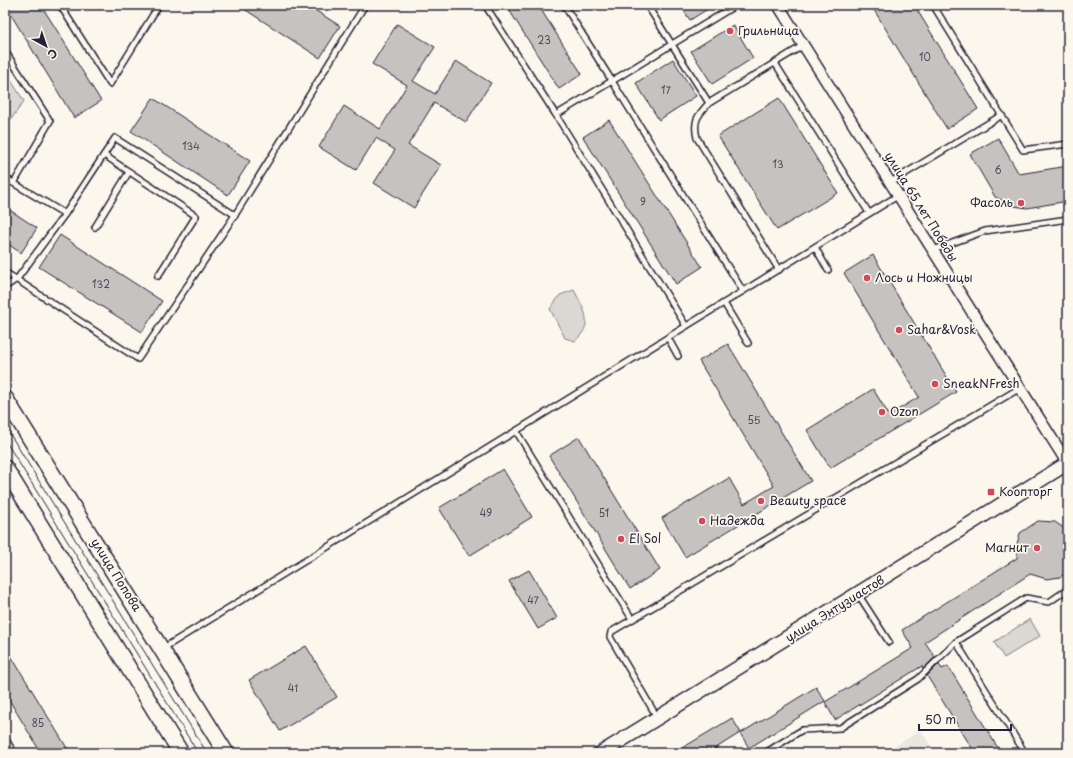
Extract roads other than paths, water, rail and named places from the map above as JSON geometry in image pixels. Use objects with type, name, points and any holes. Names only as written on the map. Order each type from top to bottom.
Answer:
[{"type":"main road","name":"улица Попова","points":[[5,398],[226,753]]},
{"type":"main road","points":[[5,468],[181,753]]},
{"type":"street","name":"улица 65 лет Победы","points":[[778,5],[1068,464]]},
{"type":"street","name":"улица Энтузиастов","points":[[601,753],[616,747],[658,718],[1068,464]]},
{"type":"lane","points":[[60,5],[110,84],[158,5]]},
{"type":"lane","points":[[5,272],[138,359],[235,215],[365,5]]},
{"type":"lane","points":[[485,5],[556,115],[686,326]]},
{"type":"lane","points":[[564,5],[743,291]]},
{"type":"lane","points":[[647,5],[709,103]]},
{"type":"lane","points":[[556,115],[736,5]]},
{"type":"lane","points":[[933,5],[1023,150],[1068,144]]},
{"type":"lane","points":[[778,270],[697,138],[694,126],[699,114],[709,103],[804,45]]},
{"type":"lane","points":[[5,51],[50,120],[14,183]]},
{"type":"lane","points":[[775,63],[869,213]]},
{"type":"lane","points":[[891,182],[1002,115]]},
{"type":"lane","points":[[5,287],[17,279],[65,214],[115,138],[235,215]]},
{"type":"lane","points":[[104,155],[196,216],[158,276]]},
{"type":"lane","points":[[95,227],[129,172]]},
{"type":"lane","points":[[5,178],[65,214]]},
{"type":"lane","points":[[162,649],[899,195]]},
{"type":"lane","points":[[933,250],[985,231],[1068,219]]},
{"type":"lane","points":[[815,247],[828,270]]},
{"type":"lane","points":[[724,303],[748,343]]},
{"type":"lane","points":[[668,338],[678,356]]},
{"type":"lane","points":[[658,718],[610,637],[611,632],[1020,388]]},
{"type":"lane","points":[[516,431],[632,619]]},
{"type":"lane","points":[[765,753],[802,730],[840,728],[918,679],[956,642],[1026,598],[1049,602],[1068,589]]},
{"type":"lane","points":[[858,594],[889,642]]},
{"type":"lane","points":[[956,642],[1025,753]]},
{"type":"lane","points":[[5,738],[14,753]]},
{"type":"tram line","points":[[5,426],[207,753]]},
{"type":"tram line","points":[[5,440],[198,753]]},
{"type":"place","name":"Грильница","points":[[730,31]]},
{"type":"place","name":"Фасоль","points":[[1021,203]]},
{"type":"place","name":"Лось и Ножницы","points":[[867,278]]},
{"type":"place","name":"Sahar&Vosk","points":[[899,330]]},
{"type":"place","name":"SneakNFresh","points":[[935,384]]},
{"type":"place","name":"Ozon","points":[[882,412]]},
{"type":"place","name":"Коопторг","points":[[991,492]]},
{"type":"place","name":"Beauty space","points":[[761,501]]},
{"type":"place","name":"Надежда","points":[[702,521]]},
{"type":"place","name":"El Sol","points":[[621,539]]},
{"type":"place","name":"Магнит","points":[[1037,548]]}]
